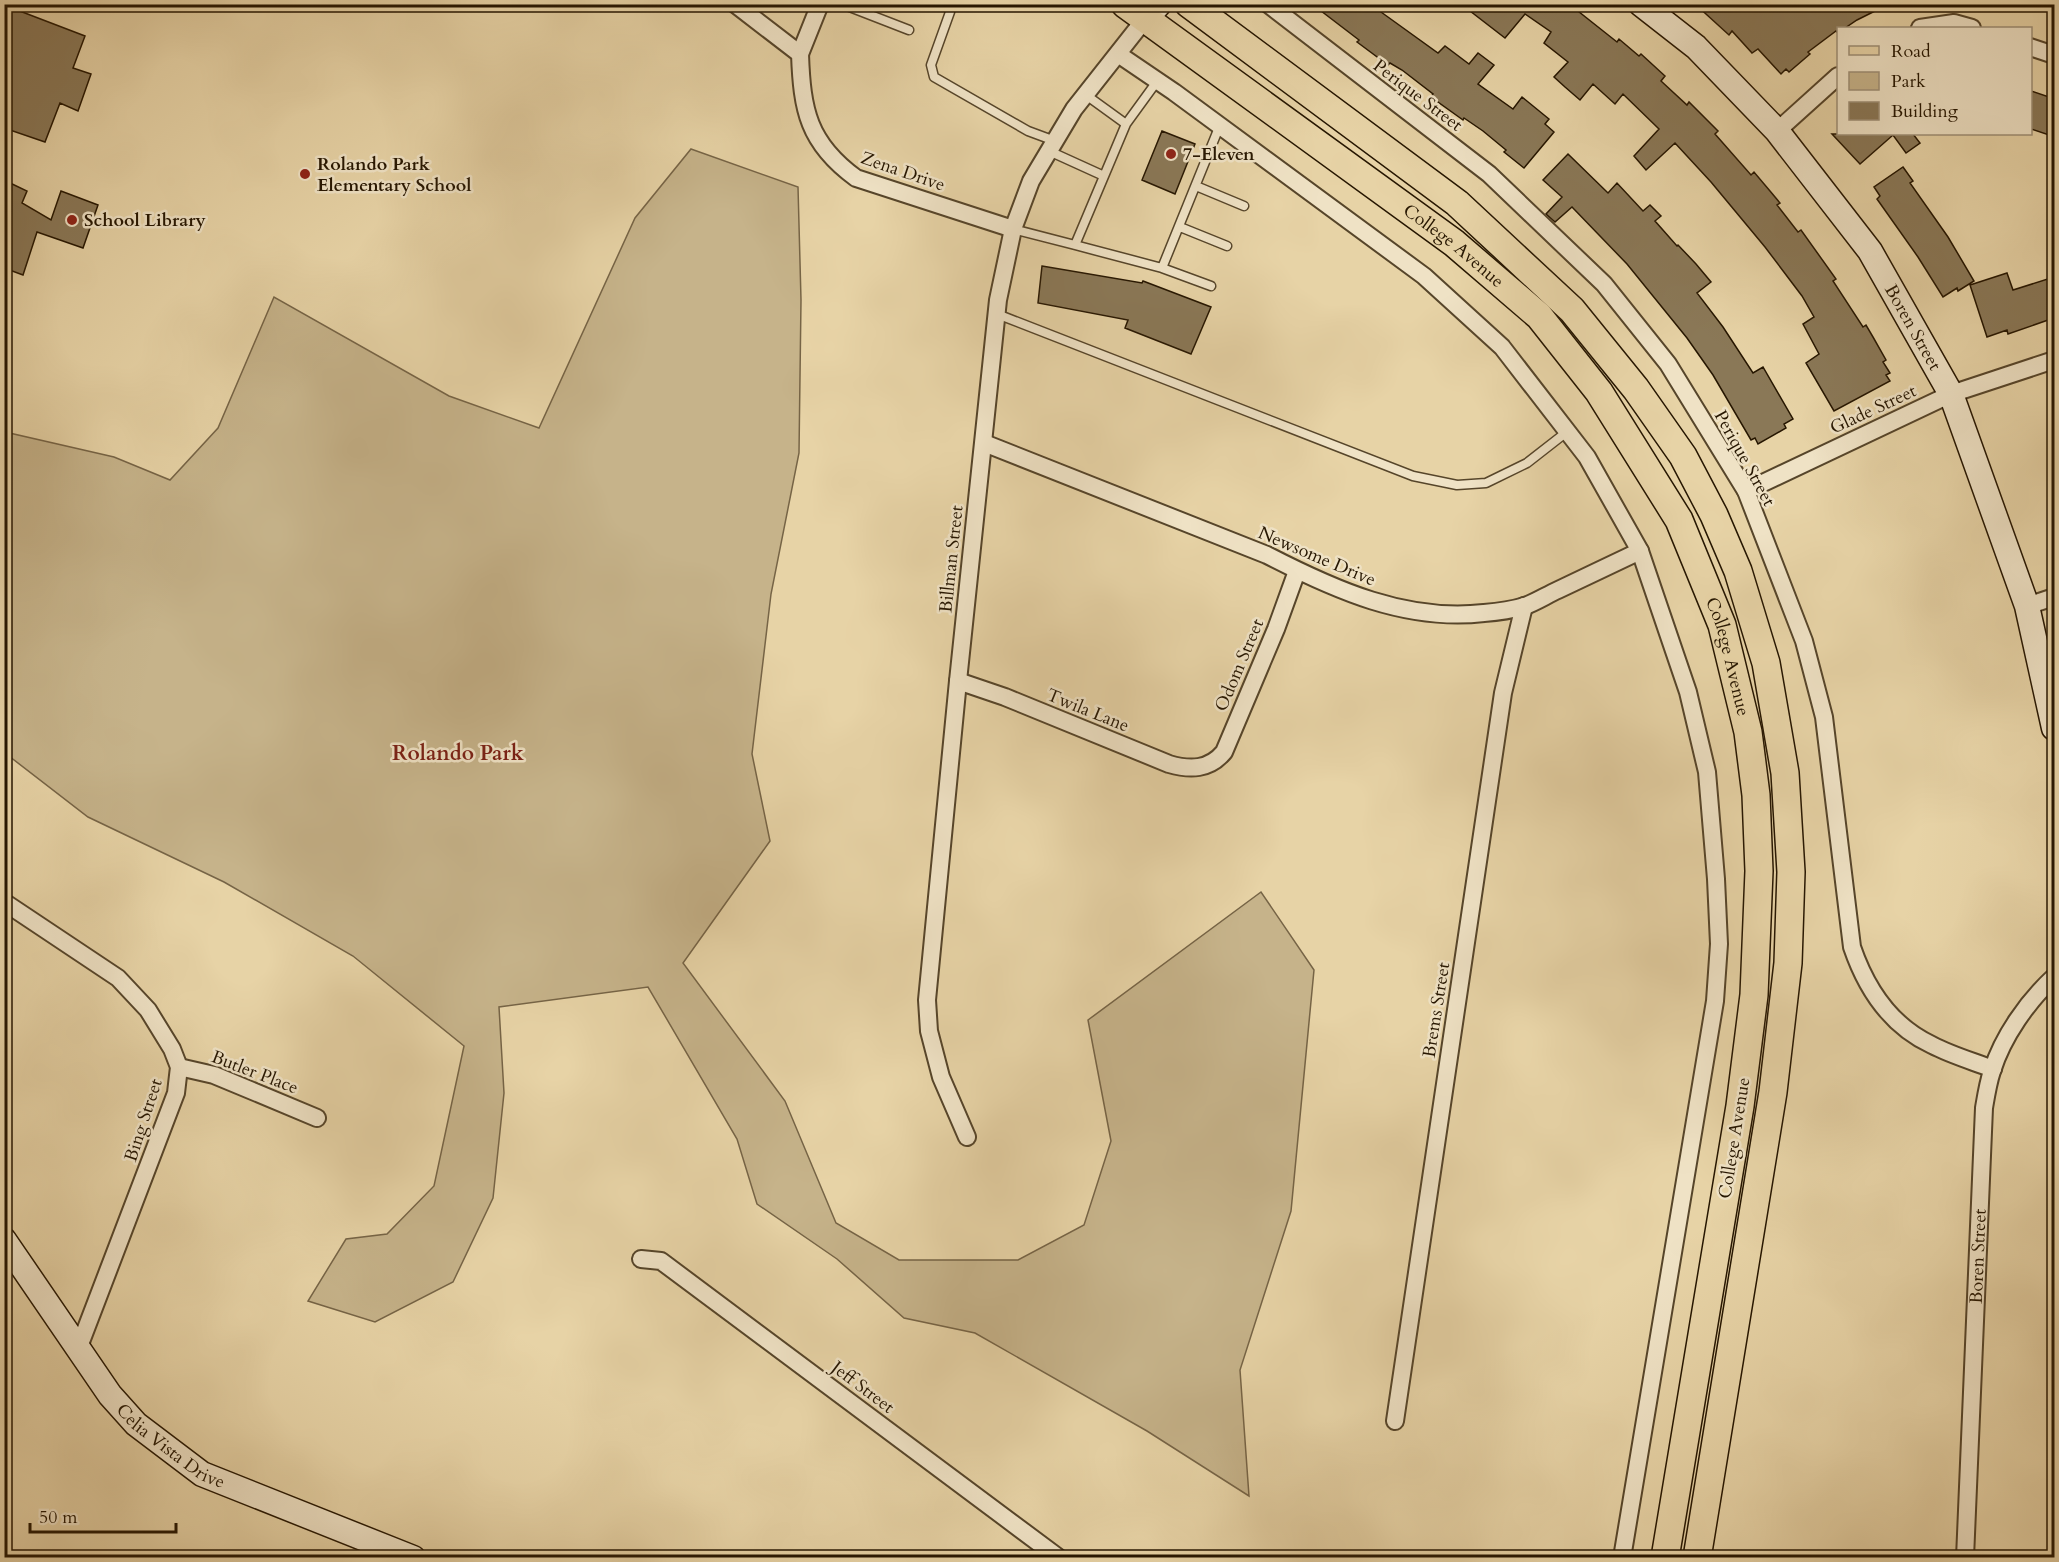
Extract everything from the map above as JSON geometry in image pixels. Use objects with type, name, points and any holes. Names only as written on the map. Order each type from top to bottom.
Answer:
[{"type":"main road","name":"College Avenue","points":[[1189,4],[1457,203],[1572,310],[1636,389],[1683,456],[1714,515],[1738,571],[1766,663],[1785,773],[1791,872],[1788,963],[1773,1092],[1697,1557]]},
{"type":"main road","name":"College Avenue","points":[[1143,9],[1454,243],[1539,316],[1599,392],[1679,520],[1722,625],[1748,732],[1756,795],[1759,871],[1754,995],[1740,1106],[1665,1557]]},
{"type":"street","points":[[735,4],[800,54],[820,4]]},
{"type":"street","name":"Perique Street","points":[[1268,4],[1489,174],[1604,284],[1668,364],[1746,490],[1804,640],[1824,717],[1852,947],[1865,979],[1884,1008],[1914,1035],[1931,1045],[1992,1069]]},
{"type":"street","name":"Boren Street","points":[[1641,4],[1696,47],[1777,131],[1870,251],[1951,394],[2026,606],[2055,728]]},
{"type":"street","name":"Billman Street","points":[[967,1137],[941,1077],[929,1031],[927,1000],[997,314],[1013,229],[1031,181],[1086,95],[1118,54],[1143,9]]},
{"type":"street","points":[[1927,27],[1954,23],[1968,27]]},
{"type":"street","points":[[2032,47],[2055,55]]},
{"type":"street","name":"Zena Drive","points":[[800,54],[804,103],[809,120],[823,147],[844,169],[856,178],[1013,229]]},
{"type":"street","points":[[1118,54],[1220,125],[1424,276],[1502,347],[1587,457],[1640,551],[1688,692],[1707,772],[1716,869],[1719,944],[1715,1001],[1622,1557]]},
{"type":"street","points":[[1777,131],[1837,78]]},
{"type":"street","name":"Glade Street","points":[[1746,490],[1951,394],[2055,360]]},
{"type":"street","name":"Newsome Drive","points":[[984,444],[1267,555],[1297,571],[1367,600],[1415,612],[1470,615],[1524,606],[1640,551]]},
{"type":"street","name":"Odom Street","points":[[1206,766],[1218,759],[1224,752],[1276,629],[1297,571]]},
{"type":"street","points":[[2026,606],[2055,597]]},
{"type":"street","name":"Brems Street","points":[[1395,1421],[1503,693],[1524,606]]},
{"type":"street","name":"Twila Lane","points":[[958,681],[1169,764],[1185,768],[1206,766]]},
{"type":"street","name":"Bing Street","points":[[4,902],[118,978],[148,1010],[172,1049],[179,1067],[176,1093],[79,1347]]},
{"type":"street","name":"Boren Street","points":[[1965,1557],[1984,1108],[1992,1069],[2018,1021],[2055,977]]},
{"type":"street","name":"Butler Place","points":[[179,1067],[214,1075],[317,1118]]},
{"type":"street","name":"Celia Vista Drive","points":[[4,1240],[110,1395],[136,1424],[202,1474],[413,1557]]},
{"type":"street","name":"Jeff Street","points":[[641,1259],[661,1261],[1059,1557]]},
{"type":"lane","points":[[842,4],[909,30]]},
{"type":"lane","points":[[950,12],[931,65],[934,77],[1104,176]]},
{"type":"lane","points":[[1075,245],[1126,124],[1158,81]]},
{"type":"lane","points":[[1086,95],[1126,124]]},
{"type":"lane","points":[[1162,268],[1220,125]]},
{"type":"lane","points":[[1196,186],[1244,206]]},
{"type":"lane","points":[[1180,227],[1227,246]]},
{"type":"lane","points":[[1013,229],[1162,268],[1211,285]]},
{"type":"lane","points":[[997,314],[1413,476],[1457,485],[1486,483],[1527,463],[1568,431]]},
{"type":"green space","points":[[691,149],[798,187],[801,300],[799,453],[771,594],[752,754],[770,841],[683,963],[785,1101],[836,1223],[899,1260],[1018,1260],[1084,1225],[1111,1141],[1088,1020],[1261,892],[1314,970],[1291,1211],[1240,1370],[1249,1496],[1147,1431],[975,1333],[904,1318],[837,1259],[757,1204],[737,1139],[648,987],[499,1007],[504,1093],[493,1198],[453,1282],[375,1322],[308,1301],[346,1239],[387,1234],[434,1186],[464,1046],[353,956],[224,882],[88,817],[5,753],[5,432],[114,457],[170,480],[218,428],[274,297],[449,396],[539,428],[635,218]]},
{"type":"building","points":[[1312,4],[1374,4],[1381,12],[1438,53],[1445,46],[1469,64],[1478,53],[1494,65],[1478,84],[1513,109],[1522,97],[1549,119],[1545,124],[1554,132],[1524,168],[1483,131],[1431,97],[1433,94],[1402,70],[1390,63],[1388,65],[1357,42],[1359,40]]},
{"type":"building","points":[[1461,4],[1569,4],[1617,42],[1619,39],[1639,56],[1641,54],[1665,76],[1661,81],[1687,105],[1689,102],[1718,131],[1715,134],[1751,175],[1754,172],[1780,203],[1777,205],[1798,232],[1801,230],[1836,279],[1833,281],[1863,327],[1866,325],[1886,360],[1883,362],[1890,373],[1886,375],[1890,381],[1834,411],[1806,363],[1819,354],[1803,324],[1814,317],[1802,296],[1765,247],[1711,182],[1675,143],[1646,170],[1634,156],[1659,129],[1623,94],[1615,104],[1593,84],[1580,100],[1565,87],[1554,77],[1568,62],[1544,43],[1551,32],[1525,14],[1505,38]]},
{"type":"building","points":[[1695,4],[1889,4],[1846,27],[1837,27],[1837,32],[1808,52],[1810,54],[1789,72],[1786,69],[1781,74],[1758,49],[1752,53],[1732,31],[1729,35]]},
{"type":"building","points":[[4,5],[85,36],[73,68],[91,74],[78,111],[60,103],[45,142],[4,128]]},
{"type":"building","points":[[2032,91],[2055,99],[2055,137],[2032,129]]},
{"type":"building","points":[[1162,131],[1195,144],[1175,194],[1142,180]]},
{"type":"building","points":[[1832,134],[1893,135],[1860,164]]},
{"type":"building","points":[[1893,135],[1914,135],[1920,143],[1906,153]]},
{"type":"building","points":[[1568,154],[1608,193],[1617,183],[1643,211],[1650,205],[1661,216],[1655,221],[1711,282],[1697,293],[1723,327],[1753,373],[1763,367],[1793,419],[1784,424],[1786,428],[1758,444],[1755,438],[1751,440],[1713,375],[1687,338],[1627,264],[1572,207],[1555,222],[1546,214],[1562,197],[1543,180]]},
{"type":"building","points":[[1903,167],[1913,181],[1910,183],[1948,237],[1974,281],[1943,297],[1877,199],[1880,196],[1874,187]]},
{"type":"building","points":[[8,182],[27,191],[22,203],[51,220],[61,191],[98,205],[83,248],[37,232],[23,275],[4,268],[4,192]]},
{"type":"building","points":[[1042,266],[1142,283],[1143,281],[1211,307],[1191,354],[1125,328],[1128,320],[1038,303]]},
{"type":"building","points":[[2007,273],[2013,290],[2054,277],[2054,318],[2008,334],[2007,330],[1987,337],[1970,285]]},
{"type":"place","name":"7-Eleven","points":[[1171,154]]},
{"type":"place","name":"Rolando Park Elementary School","points":[[305,174]]},
{"type":"place","name":"School Library","points":[[72,220]]},
{"type":"district","name":"Rolando Park","points":[[458,753]]}]
